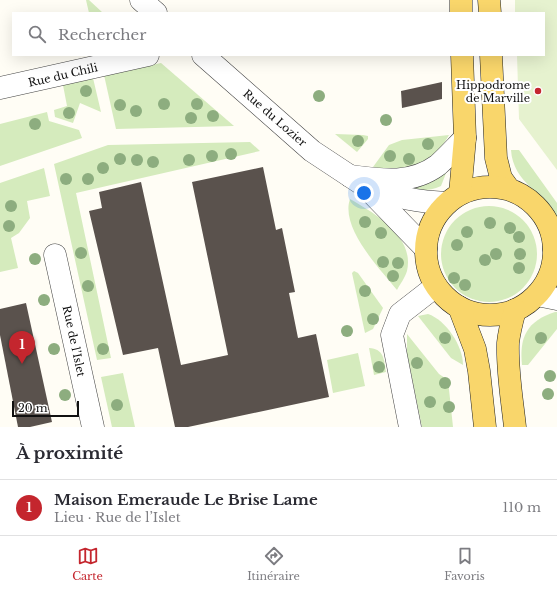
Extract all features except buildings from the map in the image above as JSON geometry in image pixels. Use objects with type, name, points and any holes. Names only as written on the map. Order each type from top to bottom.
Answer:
[{"type":"main road","points":[[461,0],[461,12]]},
{"type":"main road","points":[[489,0],[490,12]]},
{"type":"main road","points":[[454,198],[464,138],[462,56]]},
{"type":"main road","points":[[491,56],[496,158],[501,178],[509,189]]},
{"type":"main road","points":[[496,186],[509,189],[527,198],[541,212],[551,230],[556,250],[548,279],[547,297],[515,310],[498,314],[481,314],[459,307],[450,301],[436,286],[431,277],[426,249],[427,236],[430,227],[438,214],[454,198],[472,189],[496,186]]},
{"type":"main road","points":[[459,307],[474,349],[479,371],[485,427]]},
{"type":"main road","points":[[515,310],[508,343],[509,377],[515,427]]},
{"type":"street","points":[[141,0],[155,12]]},
{"type":"street","name":"Rue du Chili","points":[[0,88],[144,56]]},
{"type":"street","name":"Rue du Lozier","points":[[204,56],[312,151],[357,181],[392,196],[410,200],[454,198]]},
{"type":"street","name":"Rue du Lozier","points":[[357,181],[400,180],[418,176],[438,165],[464,138]]},
{"type":"street","name":"Rue du Lozier","points":[[357,181],[426,249]]},
{"type":"street","name":"Rue de l’Islet","points":[[55,255],[92,427]]},
{"type":"street","points":[[410,427],[392,335],[400,314],[436,286]]},
{"type":"green space","points":[[86,0],[89,0],[102,12],[89,12]]},
{"type":"green space","name":"Hippodrome de Marville","points":[[515,0],[557,0],[557,170],[519,119],[517,56],[545,56],[545,12],[515,12]]},
{"type":"green space","points":[[161,63],[234,126],[116,129],[104,75]]},
{"type":"green space","points":[[93,78],[101,112],[80,103],[73,123],[55,117],[54,110],[67,106],[63,85]]},
{"type":"green space","points":[[47,112],[49,121],[79,130],[82,138],[0,166],[0,124]]},
{"type":"green space","points":[[335,134],[363,135],[368,136],[368,139],[357,152]]},
{"type":"green space","points":[[449,135],[439,149],[425,160],[417,164],[391,170],[373,167],[389,145],[402,140]]},
{"type":"green space","points":[[250,142],[260,151],[76,193],[111,358],[97,360],[54,164],[108,145]]},
{"type":"green space","points":[[511,150],[519,150],[557,203],[557,218],[545,201],[530,187],[517,171]]},
{"type":"green space","points":[[44,168],[50,196],[27,201],[30,218],[19,233],[11,238],[18,268],[0,272],[0,183]]},
{"type":"green space","points":[[448,168],[441,186],[425,190],[409,189]]},
{"type":"green space","points":[[350,199],[381,219],[399,237],[405,247],[408,258],[407,271],[397,290],[363,248],[356,235],[348,210]]},
{"type":"green space","points":[[489,206],[507,210],[523,220],[533,236],[537,254],[533,272],[523,288],[507,298],[489,302],[471,298],[455,288],[445,272],[441,254],[445,236],[455,220],[471,210]]},
{"type":"green space","points":[[354,271],[358,273],[383,308],[373,329],[365,333],[352,273]]},
{"type":"green space","points":[[557,312],[557,329],[528,365],[522,365],[522,346],[527,331],[531,325],[538,320]]},
{"type":"green space","points":[[428,314],[441,322],[457,342],[463,365],[451,358],[418,316]]},
{"type":"green space","points":[[407,334],[439,374],[448,380],[453,427],[422,427],[407,354]]},
{"type":"green space","points":[[369,348],[378,350],[384,359],[386,372],[374,375]]},
{"type":"green space","points":[[358,353],[365,386],[333,393],[327,360]]},
{"type":"green space","points":[[123,373],[135,427],[112,427],[101,377]]},
{"type":"place","name":"Hippodrome de Marville","points":[[538,91]]},
{"type":"place","name":"Maison Emeraude Le Brise Lame","points":[[22,364]]}]
